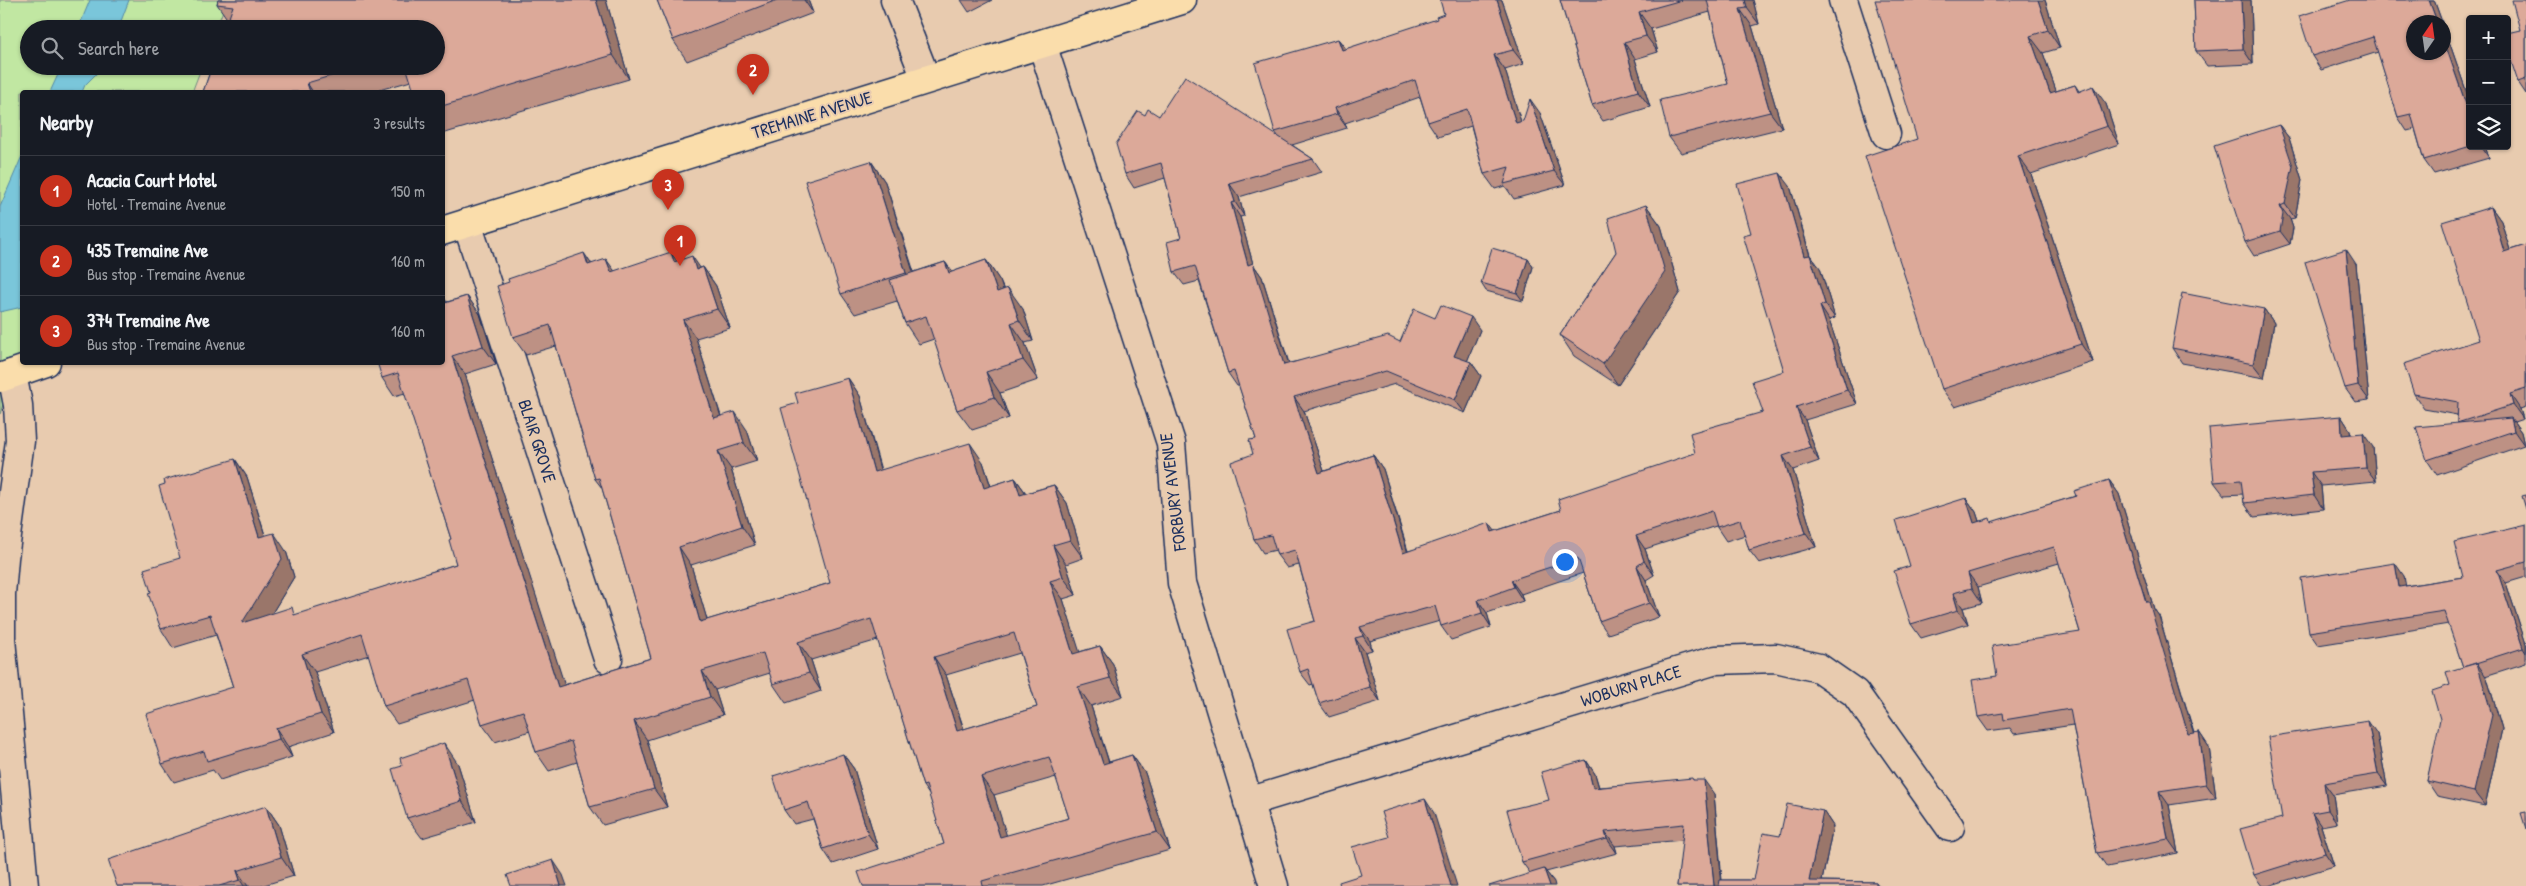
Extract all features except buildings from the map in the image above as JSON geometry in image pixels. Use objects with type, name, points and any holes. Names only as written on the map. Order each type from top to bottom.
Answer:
[{"type":"main road","name":"TREMAINE AVENUE","points":[[455,227],[1182,0]]},
{"type":"main road","points":[[6,376],[37,365]]},
{"type":"street","points":[[895,0],[926,79]]},
{"type":"street","points":[[1843,0],[1886,134]]},
{"type":"street","name":"FORBURY AVENUE","points":[[1042,44],[1171,443],[1182,583],[1274,886]]},
{"type":"street","name":"BLAIR GROVE","points":[[455,227],[608,659]]},
{"type":"street","points":[[6,376],[18,405],[20,441],[4,558],[1,594],[2,639],[24,886]]},
{"type":"street","name":"WOBURN PLACE","points":[[1248,802],[1716,660],[1776,658],[1819,668],[1855,693],[1950,828]]},
{"type":"green space","points":[[0,0],[227,0],[219,20],[20,20],[20,75],[199,75],[193,90],[20,90],[20,364],[12,374],[0,414]]},
{"type":"water","points":[[90,0],[129,0],[121,20],[82,20]]},
{"type":"water","points":[[58,75],[95,75],[83,90],[51,90]]},
{"type":"water","points":[[20,161],[20,307],[0,312],[0,207]]},
{"type":"place","name":"435 Tremaine Ave","points":[[753,95]]},
{"type":"place","name":"374 Tremaine Ave","points":[[668,210]]},
{"type":"place","name":"Acacia Court Motel","points":[[680,266]]}]
